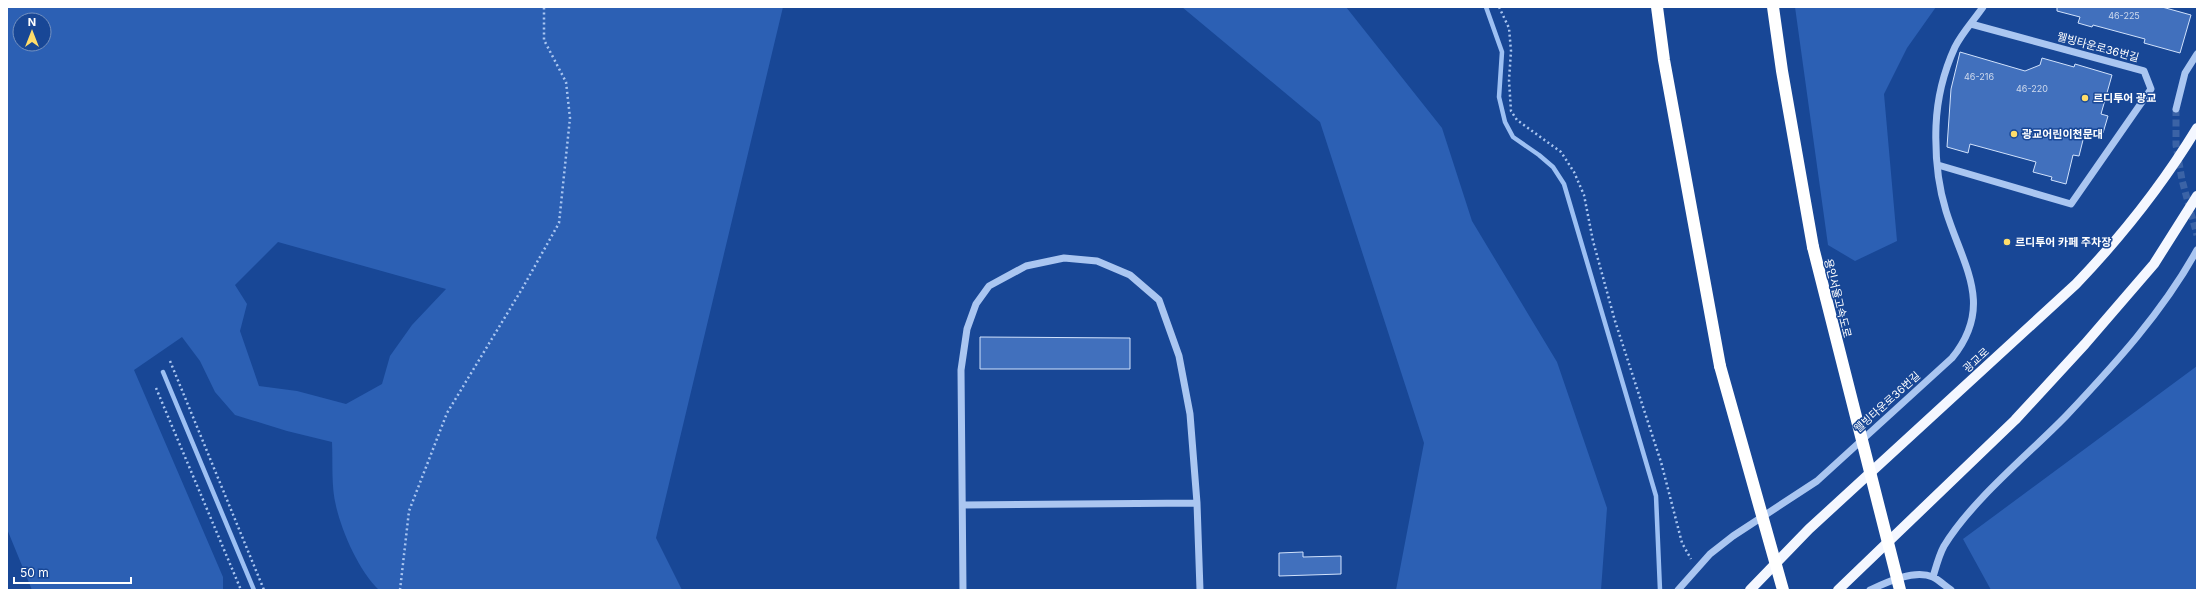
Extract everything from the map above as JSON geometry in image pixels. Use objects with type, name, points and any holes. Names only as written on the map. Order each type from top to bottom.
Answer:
[{"type":"highway","points":[[1657,7],[1664,60],[1720,366],[1783,590]]},
{"type":"highway","name":"용인서울고속도로","points":[[1772,7],[1813,247],[1900,590]]},
{"type":"main road","name":"광교로","points":[[1750,590],[1809,529],[2076,284],[2109,250],[2162,179],[2197,128]]},
{"type":"main road","points":[[1838,590],[2015,420],[2085,344],[2154,264],[2197,196]]},
{"type":"street","points":[[1971,24],[1983,7]]},
{"type":"street","name":"웰빙타운로36번길","points":[[1678,590],[1710,554],[1733,536],[1817,481],[1952,358],[1963,345],[1971,327],[1974,310],[1973,291],[1946,211],[1938,165],[1936,127],[1938,102],[1955,46],[1971,24],[2144,71],[2151,89],[2070,204],[1938,165]]},
{"type":"street","points":[[2176,109],[2185,73],[2197,54]]},
{"type":"street","points":[[1933,577],[1944,546],[1973,508],[2066,415],[2117,361],[2163,306],[2197,250]]},
{"type":"street","points":[[963,590],[960,370],[966,329],[976,304],[990,286],[1026,266],[1064,258],[1097,261],[1130,275],[1159,300],[1179,356],[1189,407],[1197,503],[1200,590]]},
{"type":"street","points":[[963,504],[1197,503]]},
{"type":"street","points":[[1870,590],[1893,579],[1912,576],[1933,577],[1951,590]]},
{"type":"path","points":[[400,590],[409,511],[447,413],[522,289],[559,223],[570,118],[566,82],[544,40],[544,7]]},
{"type":"path","points":[[1498,7],[1509,28],[1511,111],[1517,120],[1561,152],[1574,172],[1584,195],[1593,241],[1615,321],[1661,462],[1682,543],[1697,569]]},
{"type":"path","points":[[170,361],[264,590]]},
{"type":"path","points":[[156,388],[241,590]]},
{"type":"shaded area","points":[[7,7],[783,7],[656,538],[682,590],[379,590],[358,562],[342,527],[333,490],[332,442],[287,431],[235,415],[215,392],[200,361],[182,337],[134,370],[223,577],[223,590],[32,590],[7,529]],"holes":[[[278,242],[446,289],[412,325],[390,356],[382,384],[346,404],[297,391],[259,386],[240,331],[247,304],[235,285]]]},
{"type":"shaded area","points":[[1182,7],[1346,7],[1442,128],[1472,221],[1557,362],[1607,508],[1601,590],[1396,590],[1424,443],[1320,122]]},
{"type":"shaded area","points":[[1795,7],[1936,7],[1907,48],[1884,94],[1897,241],[1855,261],[1828,245]]},
{"type":"shaded area","points":[[2197,366],[2197,590],[1991,590],[1963,539]]},
{"type":"building","points":[[2057,7],[2162,7],[2191,15],[2180,53],[2144,43],[2145,39],[2093,25],[2092,27],[2078,23],[2080,17],[2057,11]]},
{"type":"building","points":[[1960,52],[2025,71],[2040,65],[2042,58],[2074,67],[2075,64],[2112,75],[2101,114],[2108,116],[2103,133],[2086,128],[2079,156],[2073,155],[2066,184],[2051,180],[2052,177],[2033,172],[2036,162],[1970,144],[1968,153],[1947,147],[1951,89]]},
{"type":"building","points":[[980,337],[1130,338],[1130,369],[980,369]]},
{"type":"building","points":[[1303,552],[1303,557],[1341,556],[1341,574],[1279,576],[1279,553]]},
{"type":"waterway","points":[[1486,7],[1502,52],[1499,97],[1505,122],[1513,137],[1553,167],[1564,184],[1656,496],[1660,590]]},
{"type":"waterway","points":[[163,372],[254,590]]},
{"type":"tunnel","points":[[2176,109],[2176,145],[2182,180],[2197,235]]},
{"type":"place","name":"르디투어 광교","points":[[2085,98]]},
{"type":"place","name":"광교어린이천문대","points":[[2014,134]]},
{"type":"place","name":"르디투어 카페 주차장","points":[[2007,242]]}]
